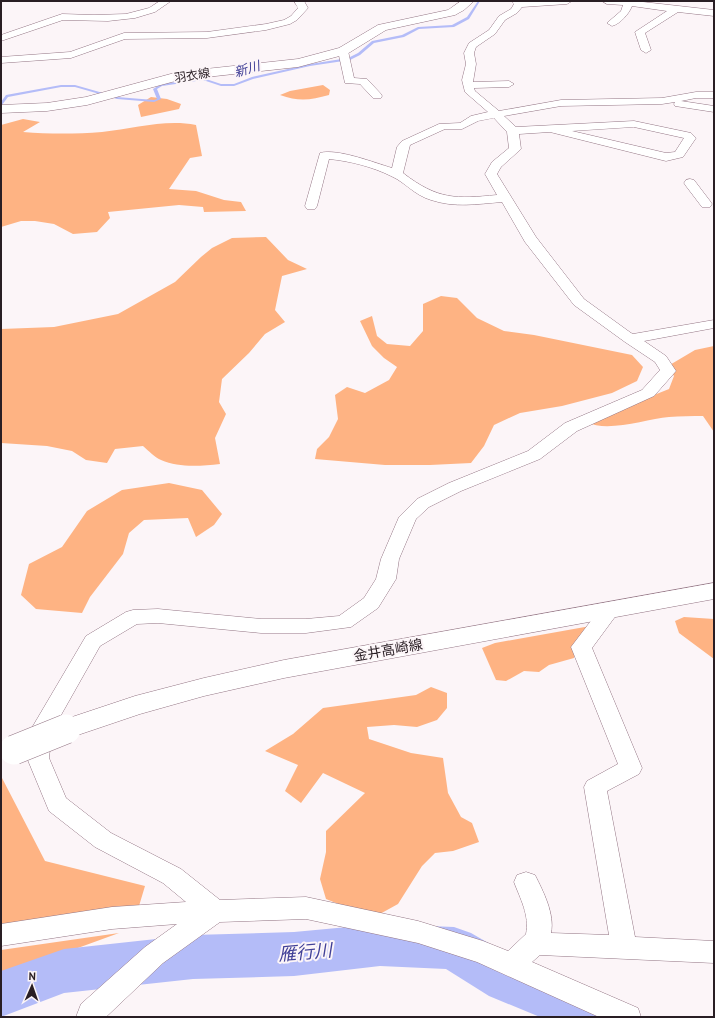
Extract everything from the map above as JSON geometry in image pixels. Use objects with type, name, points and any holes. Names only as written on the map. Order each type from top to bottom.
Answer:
[{"type":"street","points":[[1,38],[62,17],[70,16],[98,18],[144,13],[158,8],[166,1]]},
{"type":"street","points":[[1,60],[71,55],[124,36],[207,35],[266,27],[287,22],[294,18],[303,8],[299,1]]},
{"type":"street","name":"羽衣線","points":[[1,109],[47,107],[87,101],[178,76],[344,57],[382,27],[451,13],[468,1]]},
{"type":"street","points":[[215,911],[172,876],[103,840],[57,804],[38,758],[41,731],[92,641],[133,617],[158,616],[261,626],[306,626],[344,622],[371,603],[386,579],[390,559],[408,517],[423,503],[455,487],[534,455],[571,427],[648,393],[668,371],[661,359],[630,340],[579,302],[530,239],[491,174],[496,165],[515,149],[513,130],[496,113],[470,92],[467,80],[471,64],[469,53],[472,45],[492,32],[502,18],[514,11],[518,3],[567,1]]},
{"type":"street","points":[[607,1],[628,2],[661,7],[674,5],[714,13]]},
{"type":"street","points":[[612,23],[625,12],[628,2]]},
{"type":"street","points":[[646,50],[640,32],[674,5]]},
{"type":"street","points":[[344,57],[349,81],[363,81],[377,96]]},
{"type":"street","points":[[468,86],[508,84]]},
{"type":"street","points":[[662,101],[696,95],[714,95]]},
{"type":"street","points":[[397,174],[403,147],[406,143],[442,126],[462,126],[475,118],[496,113],[561,102],[662,101],[714,109]]},
{"type":"street","points":[[513,130],[634,124],[687,134],[690,138],[679,155],[666,157],[550,129]]},
{"type":"street","points":[[311,206],[324,155],[364,162],[397,174],[406,181],[437,198],[462,201],[506,198]]},
{"type":"street","points":[[690,183],[711,207]]},
{"type":"street","points":[[630,340],[714,324]]},
{"type":"street","name":"金井高崎線","points":[[7,753],[66,729],[158,700],[284,669],[714,591]]},
{"type":"street","points":[[610,610],[581,647],[631,768],[595,787],[624,947]]},
{"type":"street","points":[[511,964],[534,943],[539,934],[539,920],[526,882]]},
{"type":"street","points":[[1,935],[112,918],[215,911],[306,908],[418,932],[483,952],[628,1017]]},
{"type":"street","points":[[90,1015],[154,955],[215,911]]},
{"type":"street","points":[[534,943],[714,952]]},
{"type":"shaded area","points":[[323,85],[330,90],[329,95],[305,100],[293,99],[280,95],[290,91]]},
{"type":"shaded area","points":[[151,97],[167,99],[181,104],[179,109],[141,117],[138,105]]},
{"type":"shaded area","points":[[23,119],[40,122],[23,132],[43,133],[102,132],[172,123],[196,125],[202,156],[190,158],[169,189],[196,191],[224,200],[241,202],[246,211],[204,212],[203,207],[179,205],[108,212],[110,218],[97,232],[73,234],[54,224],[35,221],[21,221],[1,227],[1,125]]},
{"type":"shaded area","points":[[266,237],[288,260],[307,269],[282,276],[275,310],[285,322],[265,334],[249,353],[222,379],[219,402],[226,414],[215,438],[220,464],[198,466],[168,463],[158,459],[143,446],[115,449],[107,463],[86,460],[72,451],[47,446],[1,443],[1,329],[54,327],[118,314],[175,282],[212,248],[232,238]]},
{"type":"shaded area","points":[[441,296],[457,298],[477,318],[504,331],[534,335],[632,355],[643,367],[637,381],[612,393],[562,406],[520,413],[494,425],[484,446],[471,463],[385,465],[315,459],[317,449],[329,437],[338,419],[335,395],[347,387],[365,393],[389,380],[397,367],[384,358],[372,346],[360,321],[372,316],[377,336],[387,344],[410,346],[423,331],[423,304]]},
{"type":"shaded area","points":[[714,346],[714,432],[703,416],[660,418],[616,426],[595,425],[587,422],[669,389],[674,376],[668,366],[695,350]]},
{"type":"shaded area","points":[[169,483],[202,490],[222,514],[214,525],[196,537],[188,518],[144,520],[129,533],[123,554],[90,597],[82,613],[36,609],[21,595],[29,564],[62,547],[87,511],[122,490]]},
{"type":"shaded area","points":[[684,617],[714,619],[714,659],[679,633],[675,621]]},
{"type":"shaded area","points":[[596,625],[577,646],[574,658],[549,665],[539,672],[524,671],[506,681],[496,680],[482,648],[495,643]]},
{"type":"shaded area","points":[[431,687],[447,693],[447,708],[437,720],[417,727],[394,725],[367,727],[369,739],[411,753],[443,758],[448,793],[461,817],[472,823],[479,842],[453,851],[435,853],[422,866],[398,904],[378,915],[351,909],[326,899],[320,879],[326,852],[326,831],[365,793],[323,773],[301,803],[285,791],[298,765],[265,751],[293,734],[323,708],[416,695]]},
{"type":"shaded area","points":[[2,778],[45,861],[145,886],[139,906],[1,927]]},
{"type":"shaded area","points":[[119,933],[1,976],[1,950]]},
{"type":"waterway","name":"新川","points":[[1,104],[7,96],[61,86],[75,86],[117,98],[154,101],[159,99],[155,89],[161,85],[203,79],[221,85],[234,85],[252,78],[310,65],[349,59],[359,54],[373,42],[403,36],[418,28],[453,26],[468,18],[479,1]]},
{"type":"waterway","name":"雁行川","points":[[1,994],[64,971],[193,957],[294,954],[380,945],[454,948],[507,980],[597,1017]]}]
